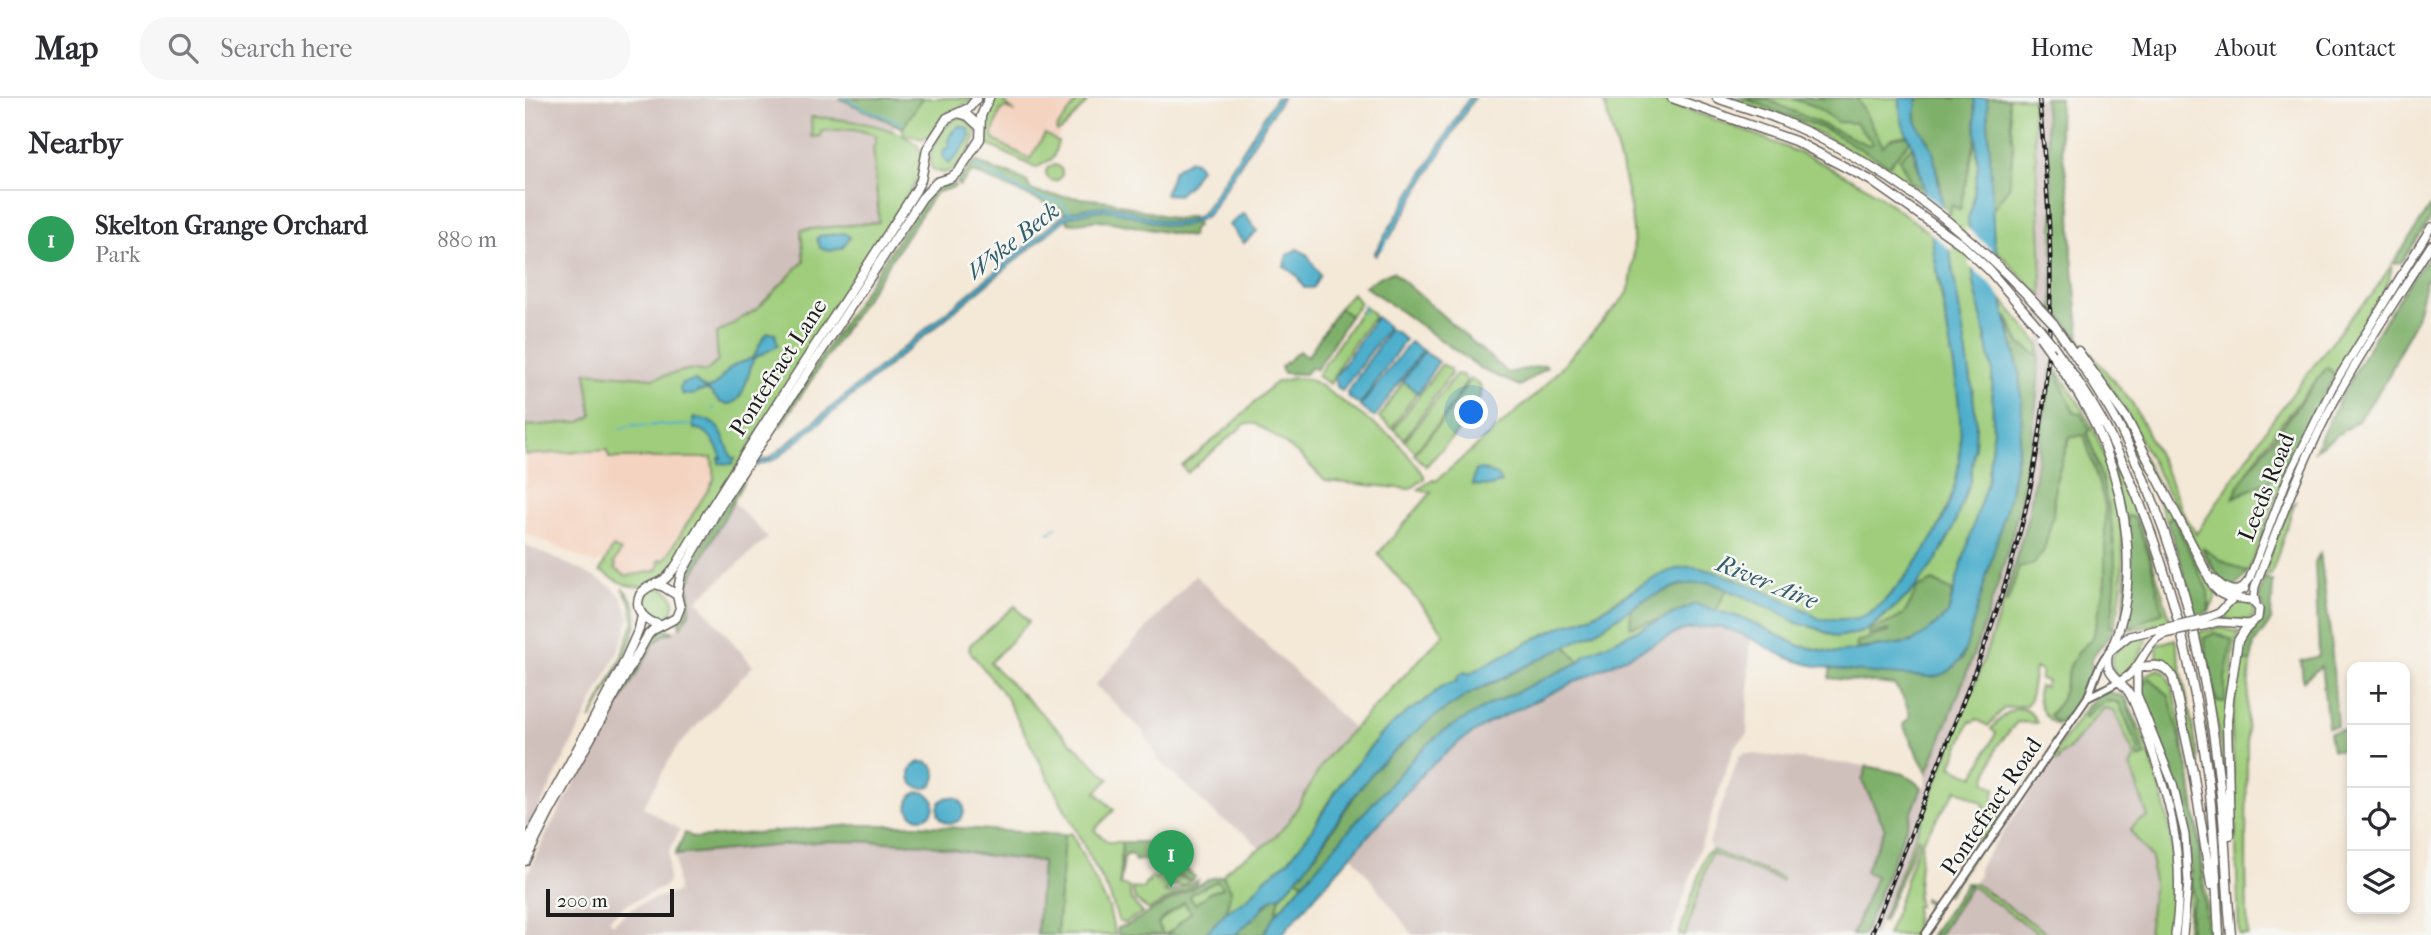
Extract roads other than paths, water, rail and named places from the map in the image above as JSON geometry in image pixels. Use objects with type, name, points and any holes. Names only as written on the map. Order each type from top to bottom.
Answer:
[{"type":"highway","points":[[977,98],[969,108],[947,118],[927,149],[924,164],[943,179],[950,178],[959,171],[980,139],[983,109],[989,98]]},
{"type":"highway","points":[[1672,98],[1795,141],[1837,161],[1900,200],[1961,244],[2008,291],[2040,333],[2094,421],[2110,462],[2119,495],[2126,542],[2126,577],[2121,622],[2110,651]]},
{"type":"highway","points":[[1717,98],[1783,121],[1865,163],[1951,222],[2006,271],[2092,367],[2127,419],[2217,591],[2233,598]]},
{"type":"highway","points":[[958,113],[968,116],[980,127]]},
{"type":"highway","name":"Pontefract Lane","points":[[656,584],[669,575],[676,565],[916,190],[924,164]]},
{"type":"highway","name":"Pontefract Lane","points":[[677,595],[681,574],[750,459],[925,193],[943,179]]},
{"type":"highway","points":[[2054,324],[2087,371],[2121,431],[2158,516],[2180,583],[2199,656],[2212,725],[2225,828],[2231,935]]},
{"type":"highway","points":[[2040,333],[2052,344],[2111,437],[2146,520],[2168,587],[2189,671],[2209,785],[2219,935]]},
{"type":"highway","points":[[2209,575],[2225,589],[2244,589]]},
{"type":"highway","points":[[525,845],[621,669],[639,629],[642,615],[638,603],[640,594],[645,588],[656,584],[664,587],[677,595],[680,608],[677,616],[648,635],[525,861]]},
{"type":"highway","points":[[642,615],[652,623],[660,625]]},
{"type":"highway","points":[[2231,935],[2227,721],[2238,641],[2252,623]]},
{"type":"highway","points":[[2137,668],[2158,665],[2164,667],[2174,683],[2193,771],[2219,935]]},
{"type":"main road","name":"Leeds Road","points":[[2207,621],[2244,589],[2288,477],[2332,388],[2431,227]]},
{"type":"main road","name":"Leeds Road","points":[[2252,623],[2259,615],[2253,595],[2255,587],[2287,502],[2341,389],[2431,246]]},
{"type":"main road","points":[[2332,388],[2341,389]]},
{"type":"main road","points":[[2233,598],[2248,599],[2256,604]]},
{"type":"main road","points":[[2175,935],[2179,857],[2170,805],[2157,762],[2134,704],[2126,689],[2108,670],[2110,651],[2129,636],[2207,621],[2252,623]]},
{"type":"main road","points":[[2118,682],[2137,668],[2152,643],[2163,631]]},
{"type":"main road","name":"Pontefract Road","points":[[1925,935],[2087,698],[2097,678],[2099,663],[2110,651]]},
{"type":"main road","points":[[2137,668],[2137,694],[2173,783],[2185,835],[2188,882],[2183,935]]},
{"type":"main road","name":"Pontefract Road","points":[[2087,698],[2118,682]]},
{"type":"water","points":[[1276,98],[1282,98],[1208,215],[1194,223],[1181,226],[1157,224],[1106,210],[1068,217],[776,459],[756,466],[759,461],[770,458],[1066,213],[1104,206],[1130,210],[1169,222],[1193,219],[1204,211]]},
{"type":"water","points":[[1469,98],[1474,98],[1376,256],[1374,254],[1379,245]]},
{"type":"water","name":"River Aire","points":[[1900,98],[1918,98],[1917,122],[1933,151],[1976,420],[1970,481],[1952,531],[1937,559],[1910,594],[1871,627],[1859,633],[1836,637],[1797,623],[1779,612],[1710,582],[1679,585],[1642,601],[1597,631],[1467,695],[1427,722],[1377,767],[1350,801],[1305,869],[1280,897],[1275,897],[1264,905],[1235,935],[1204,935],[1226,912],[1249,897],[1266,878],[1288,861],[1309,834],[1342,782],[1380,735],[1444,685],[1457,681],[1458,676],[1465,672],[1469,674],[1539,637],[1593,615],[1649,580],[1673,570],[1686,567],[1712,571],[1766,592],[1819,619],[1842,619],[1857,618],[1875,609],[1914,566],[1948,508],[1956,480],[1960,450],[1960,418],[1927,208],[1918,162],[1901,118]]},
{"type":"water","points":[[1974,98],[1987,98],[1994,243],[2003,306],[2019,371],[2022,407],[2021,429],[2009,498],[1968,641],[1963,654],[1951,670],[1931,677],[1837,669],[1790,658],[1734,631],[1702,627],[1681,631],[1491,722],[1459,742],[1425,771],[1281,935],[1263,935],[1276,914],[1362,815],[1418,753],[1442,732],[1489,705],[1580,662],[1585,654],[1695,604],[1745,619],[1800,646],[1835,653],[1912,642],[1948,614],[1987,482],[1993,435],[1992,368],[1974,283],[1968,218],[1978,166]]},
{"type":"water","points":[[960,125],[969,129],[970,137],[948,164],[943,150],[949,147],[948,140],[952,132],[953,135],[953,131]]},
{"type":"water","points":[[1190,160],[1195,161],[1200,168],[1190,184],[1178,195],[1165,194],[1174,170]]},
{"type":"water","points":[[1244,213],[1257,231],[1244,243],[1229,225]]},
{"type":"water","points":[[844,233],[850,237],[842,248],[830,251],[820,248],[817,238],[819,236]]},
{"type":"water","points":[[1297,249],[1307,254],[1320,275],[1313,288],[1304,288],[1297,276],[1284,266],[1287,255]]},
{"type":"water","points":[[1376,317],[1387,329],[1395,331],[1405,340],[1360,405],[1348,397],[1347,393],[1388,332],[1386,331],[1342,391],[1337,387],[1335,377]]},
{"type":"water","points":[[768,333],[775,333],[778,346],[754,358],[744,389],[735,402],[720,402],[708,390],[693,395],[682,394],[682,383],[695,380],[701,386],[712,387],[733,366],[753,357]]},
{"type":"water","points":[[1410,342],[1422,350],[1375,417],[1360,407]]},
{"type":"water","points":[[1424,351],[1438,362],[1418,393],[1403,381]]},
{"type":"water","points":[[693,418],[709,421],[719,429],[731,456],[735,459],[732,464],[719,463],[719,458],[722,458],[714,443],[704,431],[694,429]]},
{"type":"water","points":[[1481,469],[1497,475],[1501,482],[1492,486],[1472,485],[1476,470]]},
{"type":"water","points":[[923,762],[932,766],[936,775],[932,784],[923,788],[914,784],[910,775],[914,766]]},
{"type":"water","points":[[921,792],[930,796],[934,805],[930,814],[921,818],[912,814],[908,805],[912,796]]},
{"type":"water","points":[[951,797],[960,801],[964,810],[960,819],[951,823],[942,819],[938,810],[942,801]]},
{"type":"waterway","points":[[843,98],[902,123]]},
{"type":"waterway","name":"Wyke Beck","points":[[975,166],[1024,192],[1042,199],[1060,201],[1069,212]]},
{"type":"waterway","points":[[1382,249],[1388,237]]},
{"type":"waterway","points":[[1363,306],[1365,314]]},
{"type":"waterway","points":[[620,429],[633,425],[694,424]]},
{"type":"waterway","points":[[1049,533],[1056,527]]},
{"type":"railway","points":[[1871,935],[1987,638],[2014,553],[2030,487],[2042,413],[2050,299],[2048,208],[2039,98]]},
{"type":"place","name":"Skelton Grange Orchard","points":[[1171,888]]}]
